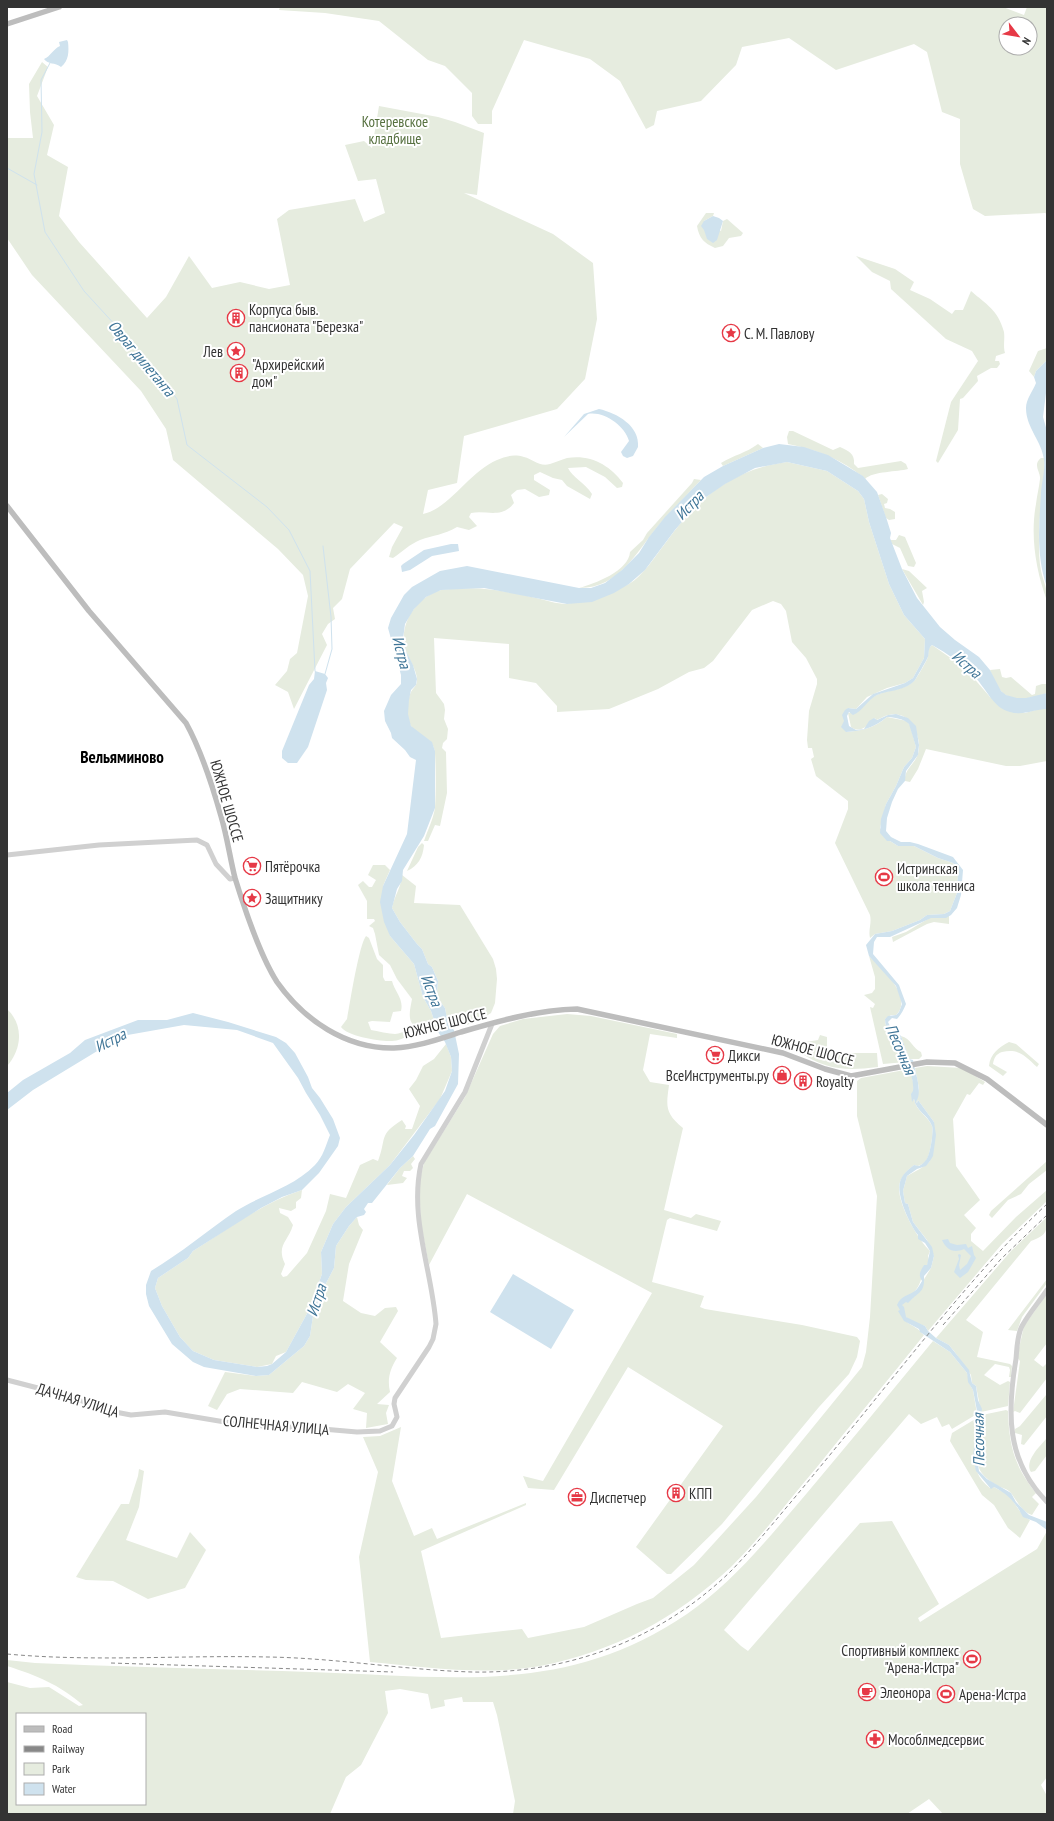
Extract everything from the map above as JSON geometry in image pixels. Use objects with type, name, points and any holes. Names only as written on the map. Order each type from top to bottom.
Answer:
[{"type":"main road","points":[[7,24],[59,7]]},
{"type":"main road","name":"ЮЖНОЕ ШОССЕ","points":[[7,506],[89,611],[186,723],[196,743],[212,785],[235,878],[261,949],[272,972],[285,991],[315,1021],[336,1035],[366,1046],[394,1048],[431,1041],[538,1012],[577,1009],[783,1053],[825,1069],[851,1076],[927,1062],[955,1063],[964,1066],[987,1079],[1047,1125]]},
{"type":"street","points":[[7,855],[99,845],[197,840],[207,845],[219,868],[230,879],[235,878]]},
{"type":"street","name":"СОЛНЕЧНАЯ УЛИЦА","points":[[150,1412],[180,1414],[243,1425],[357,1432],[380,1431],[387,1429],[395,1423],[397,1417],[394,1404],[395,1398],[429,1347],[433,1338],[436,1324],[418,1214],[418,1176],[421,1164],[465,1092],[492,1024]]},
{"type":"street","points":[[1047,1290],[1022,1327],[1015,1364],[1010,1407],[1011,1432],[1026,1476],[1047,1502]]},
{"type":"street","name":"ДАЧНАЯ УЛИЦА","points":[[7,1380],[65,1395],[110,1411],[131,1415],[150,1412]]},
{"type":"green space","points":[[280,7],[1003,7],[1024,15],[1027,7],[1047,7],[1047,214],[985,216],[973,209],[960,164],[960,119],[942,112],[927,52],[914,44],[836,70],[789,38],[742,47],[736,65],[701,101],[657,111],[654,125],[646,129],[620,81],[590,59],[524,40],[492,111],[492,124],[478,124],[472,116],[472,93],[445,66],[428,60],[379,21],[325,13],[279,10]]},
{"type":"green space","name":"Котеревское кладбище","points":[[42,62],[48,67],[37,96],[54,125],[47,155],[68,167],[59,216],[79,242],[147,318],[166,297],[189,256],[212,288],[240,282],[269,289],[290,285],[277,219],[289,210],[355,199],[364,222],[385,213],[376,179],[358,181],[345,145],[364,141],[372,148],[379,106],[438,117],[484,133],[477,195],[464,193],[553,234],[593,263],[597,319],[585,379],[557,409],[464,436],[457,483],[428,490],[423,514],[433,511],[442,505],[487,465],[510,456],[520,456],[539,464],[546,465],[567,458],[575,457],[591,459],[606,466],[612,471],[623,483],[622,487],[617,488],[605,477],[586,467],[568,468],[592,494],[590,499],[567,486],[562,480],[540,472],[534,475],[534,480],[550,490],[549,495],[539,497],[525,489],[517,490],[511,495],[514,503],[504,511],[494,513],[471,513],[469,517],[477,526],[469,530],[457,527],[420,540],[393,558],[389,557],[392,547],[403,527],[394,523],[350,569],[342,599],[333,608],[335,619],[328,624],[322,634],[327,645],[294,709],[288,692],[275,685],[287,671],[290,659],[297,653],[308,596],[303,575],[278,549],[173,460],[166,429],[141,391],[32,275],[7,238],[7,138],[33,138],[29,84]]},
{"type":"green space","points":[[706,213],[714,213],[713,216],[704,221],[721,231],[723,221],[727,219],[743,233],[741,236],[729,238],[723,246],[715,248],[711,246],[701,237],[697,226]]},
{"type":"green space","points":[[856,256],[895,269],[914,282],[910,290],[930,299],[952,314],[955,310],[963,310],[971,291],[991,308],[1002,324],[1005,353],[996,356],[995,361],[999,361],[1000,364],[997,368],[991,368],[977,376],[978,381],[963,398],[960,399],[958,430],[938,463],[936,461],[951,402],[978,361],[972,351],[946,339],[891,289],[890,281],[872,272]]},
{"type":"green space","points":[[1047,348],[1047,360],[1036,371],[1034,377],[1029,371],[1038,351]]},
{"type":"green space","points":[[789,431],[793,431],[833,450],[840,447],[846,450],[851,453],[854,458],[854,464],[858,468],[901,461],[906,464],[908,469],[874,474],[865,479],[831,457],[806,448],[788,444],[787,437]]},
{"type":"green space","points":[[758,444],[763,448],[723,466],[721,463],[749,450]]},
{"type":"green space","points":[[1041,458],[1044,458],[1044,478],[1039,530],[1039,556],[1047,601],[1037,566],[1034,541],[1034,516],[1040,479],[1037,463]]},
{"type":"green space","points":[[787,462],[827,471],[858,491],[864,499],[869,522],[889,584],[904,615],[925,639],[924,658],[913,678],[905,683],[887,688],[867,697],[856,709],[848,708],[844,718],[846,732],[868,728],[878,724],[887,717],[907,721],[910,725],[916,747],[912,758],[904,767],[886,804],[880,828],[890,841],[898,846],[914,846],[938,858],[953,863],[957,868],[958,873],[957,893],[950,911],[944,914],[927,915],[920,920],[892,931],[875,934],[870,938],[870,915],[835,843],[848,809],[848,801],[816,776],[811,759],[814,757],[812,748],[808,748],[807,740],[809,711],[817,684],[817,679],[806,658],[792,642],[786,611],[781,604],[773,601],[752,610],[713,661],[704,668],[689,672],[658,689],[609,709],[557,712],[557,706],[536,683],[509,678],[509,644],[434,638],[436,693],[444,704],[444,719],[448,729],[447,739],[443,743],[442,748],[446,752],[447,793],[440,826],[435,825],[428,841],[424,841],[432,821],[435,808],[435,753],[429,740],[414,730],[409,723],[409,700],[411,692],[416,684],[417,676],[405,648],[404,639],[407,621],[417,605],[432,594],[446,589],[475,588],[496,590],[566,604],[625,586],[639,576],[691,512],[718,488],[750,471]]},
{"type":"green space","points":[[694,479],[701,480],[664,519],[626,567],[606,582],[579,588],[610,576],[624,565],[630,552],[643,540],[647,533]]},
{"type":"green space","points":[[882,494],[888,499],[887,503],[884,504],[885,508],[895,512],[895,519],[889,520],[886,518],[878,495]]},
{"type":"green space","points":[[899,535],[905,537],[916,563],[914,567],[908,566],[900,548],[892,544],[890,540],[896,540]]},
{"type":"green space","points":[[902,569],[909,571],[927,588],[922,591],[924,602],[923,605]]},
{"type":"green space","points":[[932,645],[965,668],[990,697],[1025,713],[1039,709],[1047,709],[1047,761],[1020,766],[1006,766],[926,749],[918,769],[910,782],[905,781],[906,773],[917,758],[919,746],[915,730],[910,721],[901,715],[891,714],[876,720],[875,718],[867,726],[858,730],[851,727],[848,713],[856,711],[875,696],[909,685],[913,682],[928,658],[929,649]]},
{"type":"green space","points":[[1000,669],[1002,677],[1011,677],[1032,695],[1035,694],[1036,686],[1042,684],[1047,684],[1047,693],[1029,698],[1017,698],[1005,695],[998,687],[990,670]]},
{"type":"green space","points":[[422,843],[424,845],[419,861],[414,867],[407,871],[418,847]]},
{"type":"green space","points":[[373,865],[385,865],[390,870],[383,886],[390,936],[414,964],[423,997],[431,1011],[438,1032],[421,1030],[411,1022],[410,1008],[412,999],[397,979],[390,965],[379,955],[373,928],[369,926],[375,921],[374,919],[367,919],[367,901],[358,885],[363,881],[369,887],[372,887],[376,880],[368,875]]},
{"type":"green space","points":[[402,875],[416,886],[414,903],[460,905],[493,959],[497,979],[495,1003],[491,1013],[480,1020],[464,1026],[463,1021],[461,1020],[454,1029],[448,1024],[445,1008],[439,1000],[437,991],[438,981],[432,967],[428,964],[422,949],[400,922],[392,908],[401,883]]},
{"type":"green space","points":[[949,916],[949,924],[934,922],[927,924],[893,942],[892,937],[906,932],[931,917]]},
{"type":"green space","points":[[366,936],[369,938],[377,959],[383,965],[383,977],[385,981],[392,981],[402,1007],[401,1011],[393,1012],[390,1022],[368,1022],[371,1030],[395,1034],[408,1031],[410,1034],[399,1040],[387,1041],[365,1038],[350,1033],[341,1027],[347,1019],[360,951]]},
{"type":"green space","points":[[869,956],[888,975],[899,992],[901,1008],[896,1015],[891,1015],[885,1019],[885,1023],[889,1031],[898,1040],[900,1050],[906,1062],[883,1064],[870,1007],[873,1008],[875,1004],[864,995],[872,993],[875,989],[875,977]]},
{"type":"green space","points":[[7,1009],[16,1022],[19,1037],[16,1052],[7,1066]]},
{"type":"green space","points":[[567,1014],[591,1016],[677,1034],[677,1038],[650,1034],[643,1070],[650,1082],[669,1085],[667,1099],[668,1109],[673,1118],[683,1128],[664,1210],[691,1218],[696,1214],[721,1221],[717,1231],[670,1218],[667,1220],[652,1282],[704,1296],[700,1307],[705,1309],[802,1325],[857,1337],[860,1341],[857,1357],[849,1374],[819,1407],[722,1524],[671,1574],[667,1574],[636,1547],[723,1426],[628,1367],[554,1490],[528,1488],[523,1476],[543,1481],[652,1293],[467,1194],[429,1265],[421,1224],[419,1183],[424,1163],[465,1097],[493,1034],[500,1026],[523,1019]]},
{"type":"green space","points":[[820,1035],[827,1037],[827,1052],[877,1053],[878,1067],[846,1069],[828,1066],[799,1052],[801,1050],[799,1047],[797,1048],[793,1044],[818,1040]]},
{"type":"green space","points":[[901,1036],[907,1039],[918,1051],[921,1052],[922,1056],[919,1059],[909,1059]]},
{"type":"green space","points":[[1009,1042],[1016,1044],[1039,1064],[1037,1067],[1029,1059],[1013,1051],[1002,1052],[997,1055],[994,1060],[993,1064],[1007,1072],[1003,1076],[989,1066],[993,1054]]},
{"type":"green space","points":[[446,1044],[451,1057],[452,1071],[440,1099],[390,1165],[346,1207],[333,1224],[321,1252],[322,1274],[309,1310],[286,1352],[276,1356],[272,1364],[257,1367],[214,1360],[193,1351],[180,1337],[162,1306],[155,1288],[158,1278],[188,1258],[193,1251],[259,1209],[287,1195],[302,1190],[301,1198],[296,1202],[296,1208],[291,1211],[279,1208],[280,1213],[288,1217],[293,1225],[282,1248],[285,1264],[281,1274],[283,1277],[287,1276],[307,1253],[326,1211],[330,1194],[346,1198],[360,1165],[373,1159],[378,1161],[384,1138],[394,1125],[402,1120],[406,1126],[405,1129],[412,1129],[420,1106],[409,1089],[416,1080],[423,1066],[434,1059]]},
{"type":"green space","points":[[927,1066],[962,1068],[985,1082],[983,1085],[979,1083],[970,1095],[967,1094],[953,1119],[956,1166],[980,1200],[964,1215],[976,1228],[971,1234],[971,1241],[983,1251],[1016,1217],[1047,1190],[1047,1201],[1002,1244],[928,1331],[925,1326],[913,1322],[901,1314],[906,1321],[924,1335],[817,1467],[731,1567],[689,1602],[666,1617],[618,1642],[567,1660],[540,1666],[498,1670],[455,1670],[370,1662],[359,1557],[378,1472],[363,1437],[380,1436],[401,1427],[392,1481],[414,1536],[432,1528],[437,1539],[526,1503],[526,1505],[421,1551],[441,1638],[522,1629],[528,1638],[584,1627],[653,1598],[694,1565],[756,1497],[862,1367],[866,1352],[870,1317],[877,1196],[857,1116],[857,1081],[861,1078],[910,1069],[914,1086],[912,1101],[914,1099],[917,1107],[932,1126],[931,1144],[926,1161],[918,1166],[914,1165],[904,1174],[900,1182],[900,1198],[908,1219],[919,1238],[930,1251],[928,1256],[929,1260],[927,1265],[924,1265],[919,1286],[905,1301],[912,1299],[931,1268],[934,1256],[927,1240],[913,1222],[908,1204],[905,1203],[903,1191],[907,1176],[930,1161],[934,1122],[918,1100],[917,1103],[916,1102],[919,1088],[915,1068]]},
{"type":"green space","points":[[413,1156],[415,1159],[411,1164],[413,1168],[410,1171],[404,1171],[402,1176],[407,1178],[403,1183],[387,1185],[400,1168]]},
{"type":"green space","points":[[1047,1161],[1047,1170],[1029,1184],[1021,1194],[1008,1200],[992,1218],[989,1215],[991,1211]]},
{"type":"green space","points":[[357,1217],[359,1225],[363,1230],[349,1264],[343,1301],[361,1313],[375,1316],[385,1308],[396,1307],[398,1311],[380,1342],[397,1358],[390,1374],[390,1392],[377,1404],[389,1405],[386,1413],[388,1424],[366,1428],[367,1413],[353,1409],[365,1393],[348,1384],[337,1392],[302,1382],[293,1393],[240,1389],[227,1394],[217,1410],[208,1406],[225,1372],[256,1376],[269,1375],[304,1346],[310,1336],[313,1316],[321,1293],[334,1268],[336,1246],[349,1226]]},
{"type":"green space","points":[[1047,1217],[1047,1227],[1045,1233],[1031,1241],[966,1320],[983,1332],[977,1357],[1010,1364],[1012,1366],[1011,1377],[1009,1377],[1009,1367],[995,1364],[984,1375],[1000,1385],[1008,1381],[1010,1382],[1008,1406],[981,1412],[976,1386],[972,1383],[971,1375],[949,1345],[936,1338],[1011,1251]]},
{"type":"green space","points":[[1047,1279],[1047,1283],[1022,1317],[1017,1331],[1008,1330]]},
{"type":"green space","points":[[1047,1294],[1047,1343],[1034,1360],[1043,1367],[1047,1363],[1047,1378],[1020,1413],[1015,1411],[1013,1412],[1020,1361],[1017,1357],[1024,1326]]},
{"type":"green space","points":[[933,1341],[950,1352],[967,1373],[973,1390],[977,1414],[952,1429],[949,1424],[942,1427],[937,1417],[921,1424],[909,1414],[724,1630],[748,1651],[860,1523],[892,1521],[939,1604],[918,1618],[920,1622],[1037,1549],[1047,1531],[1047,1777],[1041,1785],[1047,1796],[1047,1814],[943,1814],[929,1799],[907,1814],[513,1814],[515,1801],[493,1702],[463,1702],[462,1697],[444,1700],[445,1706],[431,1709],[428,1694],[400,1689],[385,1691],[388,1713],[361,1765],[346,1777],[330,1814],[7,1814],[7,1682],[30,1688],[49,1687],[79,1706],[83,1705],[65,1691],[47,1681],[7,1666],[7,1660],[35,1663],[458,1677],[504,1676],[551,1670],[596,1659],[642,1640],[687,1614],[720,1588],[751,1558]]},
{"type":"green space","points":[[1046,1395],[1047,1416],[1024,1445],[1021,1444],[1022,1435],[1015,1433],[1015,1429],[1020,1426]]},
{"type":"green space","points":[[1006,1410],[1008,1411],[1011,1445],[1014,1455],[1022,1474],[1036,1493],[1032,1497],[1039,1504],[1032,1515],[1028,1514],[1023,1509],[1010,1492],[985,1477],[978,1467],[977,1455],[980,1437],[980,1421],[982,1415]]},
{"type":"green space","points":[[977,1418],[974,1447],[975,1465],[983,1481],[990,1488],[994,1487],[1008,1495],[1023,1516],[1030,1520],[1020,1538],[1008,1528],[994,1505],[982,1495],[950,1441],[952,1433]]},
{"type":"green space","points":[[1047,1438],[1047,1455],[1035,1471],[1031,1472],[1029,1468],[1031,1459],[1037,1449]]},
{"type":"green space","points":[[139,1469],[144,1471],[139,1507],[126,1540],[177,1558],[190,1532],[206,1550],[185,1588],[148,1599],[113,1581],[86,1580],[76,1577],[121,1504],[129,1504]]},
{"type":"water","points":[[67,40],[68,52],[64,65],[61,67],[44,59],[60,46],[59,42]]},
{"type":"water","points":[[713,216],[723,221],[717,240],[713,243],[707,239],[701,226],[704,221]]},
{"type":"water","points":[[1047,360],[1047,385],[1043,417],[1047,431],[1047,587],[1041,564],[1039,541],[1040,505],[1044,460],[1043,453],[1029,422],[1026,405],[1036,383],[1034,377],[1036,371]]},
{"type":"water","points":[[599,409],[620,417],[631,427],[638,440],[638,447],[633,456],[627,458],[623,456],[621,452],[629,441],[627,435],[613,421],[601,415],[588,414],[564,437],[584,414]]},
{"type":"water","points":[[779,444],[804,447],[828,455],[863,476],[877,492],[891,533],[890,538],[902,569],[917,598],[940,627],[979,657],[990,670],[1001,691],[1006,695],[1017,698],[1026,698],[1047,693],[1047,709],[1024,713],[1015,713],[1004,710],[994,702],[969,672],[954,659],[932,645],[926,661],[911,684],[877,695],[856,713],[853,715],[849,712],[847,716],[849,726],[856,730],[864,729],[869,721],[874,718],[877,720],[888,715],[896,714],[908,718],[916,726],[919,745],[918,755],[906,771],[905,781],[898,789],[892,802],[887,818],[886,831],[891,837],[901,842],[918,844],[953,857],[963,870],[961,895],[957,908],[951,915],[946,918],[931,918],[890,937],[877,937],[874,942],[873,954],[899,985],[906,1004],[897,1019],[892,1018],[888,1022],[891,1028],[901,1036],[909,1059],[913,1060],[919,1087],[916,1102],[917,1103],[918,1100],[934,1122],[936,1135],[933,1156],[926,1166],[917,1169],[907,1176],[903,1191],[905,1203],[908,1204],[913,1222],[932,1247],[934,1256],[931,1268],[924,1276],[922,1289],[908,1303],[906,1302],[902,1305],[904,1307],[906,1317],[925,1326],[936,1338],[949,1345],[969,1370],[972,1383],[976,1386],[978,1400],[982,1409],[979,1426],[980,1440],[977,1458],[979,1471],[987,1479],[1011,1493],[1016,1502],[1029,1515],[1047,1522],[1047,1530],[1036,1522],[1023,1517],[1011,1499],[994,1487],[991,1489],[976,1471],[973,1458],[977,1411],[973,1390],[968,1382],[967,1373],[950,1352],[920,1332],[919,1329],[904,1321],[898,1311],[900,1310],[897,1305],[901,1299],[916,1290],[922,1281],[920,1273],[924,1265],[927,1265],[930,1251],[925,1243],[918,1239],[918,1235],[911,1224],[902,1202],[899,1188],[900,1182],[907,1170],[914,1165],[921,1165],[927,1158],[931,1143],[932,1126],[917,1107],[914,1099],[912,1102],[911,1094],[913,1091],[913,1084],[910,1071],[898,1040],[886,1026],[885,1019],[888,1016],[896,1015],[902,1004],[896,986],[869,956],[866,945],[875,934],[892,931],[920,920],[927,915],[944,914],[950,911],[957,893],[958,873],[957,868],[953,863],[938,858],[914,846],[898,846],[890,841],[887,841],[880,833],[881,819],[886,804],[904,767],[912,758],[916,747],[909,724],[893,717],[887,717],[877,724],[863,730],[846,732],[841,727],[844,721],[842,715],[845,710],[848,708],[856,709],[873,694],[905,683],[913,678],[924,658],[925,639],[904,615],[889,584],[869,522],[864,499],[858,491],[827,471],[787,462],[755,468],[725,484],[699,502],[675,530],[645,570],[629,584],[614,593],[592,602],[567,604],[484,588],[441,590],[426,597],[414,609],[405,624],[403,639],[417,679],[416,685],[411,690],[408,714],[411,726],[432,742],[435,751],[435,808],[424,836],[403,870],[402,881],[397,889],[392,908],[400,922],[422,949],[428,964],[432,967],[438,981],[437,991],[439,1000],[445,1008],[448,1024],[454,1030],[459,1054],[458,1084],[435,1126],[430,1129],[413,1156],[400,1168],[372,1203],[368,1203],[364,1209],[366,1212],[364,1215],[357,1217],[349,1226],[336,1246],[334,1268],[321,1293],[313,1316],[310,1336],[304,1346],[269,1375],[256,1376],[204,1367],[193,1362],[172,1344],[149,1306],[146,1294],[146,1285],[151,1271],[173,1257],[236,1211],[307,1173],[318,1162],[322,1155],[330,1135],[298,1078],[273,1043],[237,1030],[184,1025],[122,1036],[33,1090],[7,1110],[7,1093],[23,1080],[70,1053],[85,1040],[138,1020],[167,1020],[193,1013],[276,1037],[286,1043],[295,1053],[308,1077],[312,1088],[333,1119],[340,1138],[338,1146],[319,1173],[302,1190],[282,1197],[261,1208],[193,1251],[188,1258],[158,1278],[155,1288],[162,1306],[180,1337],[193,1351],[214,1360],[257,1367],[272,1364],[286,1352],[309,1310],[322,1274],[321,1252],[333,1224],[346,1207],[390,1165],[414,1135],[445,1091],[452,1071],[451,1057],[445,1042],[438,1032],[431,1011],[423,997],[414,964],[390,936],[384,922],[380,902],[383,886],[407,834],[416,760],[410,757],[392,738],[385,721],[384,711],[391,695],[401,684],[401,675],[388,628],[391,618],[404,595],[412,587],[440,571],[467,566],[579,588],[591,588],[605,583],[622,570],[639,553],[649,537],[665,517],[704,477],[723,466],[763,448]]},
{"type":"water","points":[[451,544],[458,544],[459,551],[432,556],[410,570],[402,572],[401,566],[403,564],[424,550]]},
{"type":"water","points":[[315,671],[325,674],[328,678],[326,683],[327,690],[308,747],[297,763],[288,763],[282,758],[282,751],[309,685],[314,679]]},
{"type":"water","points":[[948,1239],[950,1243],[957,1245],[966,1244],[968,1248],[972,1246],[976,1258],[968,1272],[960,1278],[954,1272],[959,1259],[958,1255],[961,1255],[959,1265],[960,1270],[967,1264],[971,1256],[964,1249],[956,1251],[950,1250],[942,1240]]},
{"type":"water","points":[[513,1274],[574,1310],[551,1349],[490,1312]]},
{"type":"waterway","name":"Овраг дилетанта","points":[[50,63],[41,80],[42,132],[34,174],[45,232],[84,291],[150,363],[177,399],[187,445],[267,507],[289,530],[310,571],[315,671]]},
{"type":"waterway","points":[[7,168],[37,185]]},
{"type":"waterway","points":[[323,546],[331,617],[332,649],[325,674]]},
{"type":"railway","points":[[7,1654],[72,1658],[294,1658],[472,1672],[508,1671],[544,1667],[578,1659],[612,1648],[675,1616],[704,1595],[731,1571],[796,1496],[986,1266],[1047,1204]]},
{"type":"railway","points":[[943,1325],[1001,1259],[1047,1215]]},
{"type":"railway","points":[[111,1663],[393,1672]]},
{"type":"place","name":"Корпуса быв. пансионата \"Березка\"","points":[[236,318]]},
{"type":"place","name":"С. М. Павлову","points":[[731,333]]},
{"type":"place","name":"Лев","points":[[236,351]]},
{"type":"place","name":"\"Архирейский дом\"","points":[[239,373]]},
{"type":"place","name":"Пятёрочка","points":[[252,866]]},
{"type":"place","name":"Истринская школа тенниса","points":[[884,877]]},
{"type":"place","name":"Защитнику","points":[[252,898]]},
{"type":"place","name":"Дикси","points":[[715,1055]]},
{"type":"place","name":"ВсеИнструменты.ру","points":[[782,1075]]},
{"type":"place","name":"Royalty","points":[[803,1081]]},
{"type":"place","name":"КПП","points":[[676,1493]]},
{"type":"place","name":"Диспетчер","points":[[577,1497]]},
{"type":"place","name":"Спортивный комплекс \"Арена-Истра\"","points":[[972,1659]]},
{"type":"place","name":"Элеонора","points":[[867,1692]]},
{"type":"place","name":"Арена-Истра","points":[[946,1694]]},
{"type":"place","name":"Мособлмедсервис","points":[[875,1739]]},
{"type":"district","name":"Вельяминово","points":[[122,757]]},
{"type":"water label","name":"Истра","points":[[689,505]]},
{"type":"water label","name":"Истра","points":[[402,652]]},
{"type":"water label","name":"Истра","points":[[967,664]]},
{"type":"water label","name":"Истра","points":[[432,990]]},
{"type":"water label","name":"Истра","points":[[110,1040]]},
{"type":"water label","name":"Песочная","points":[[901,1049]]},
{"type":"water label","name":"Истра","points":[[316,1300]]},
{"type":"water label","name":"Песочная","points":[[978,1440]]}]
